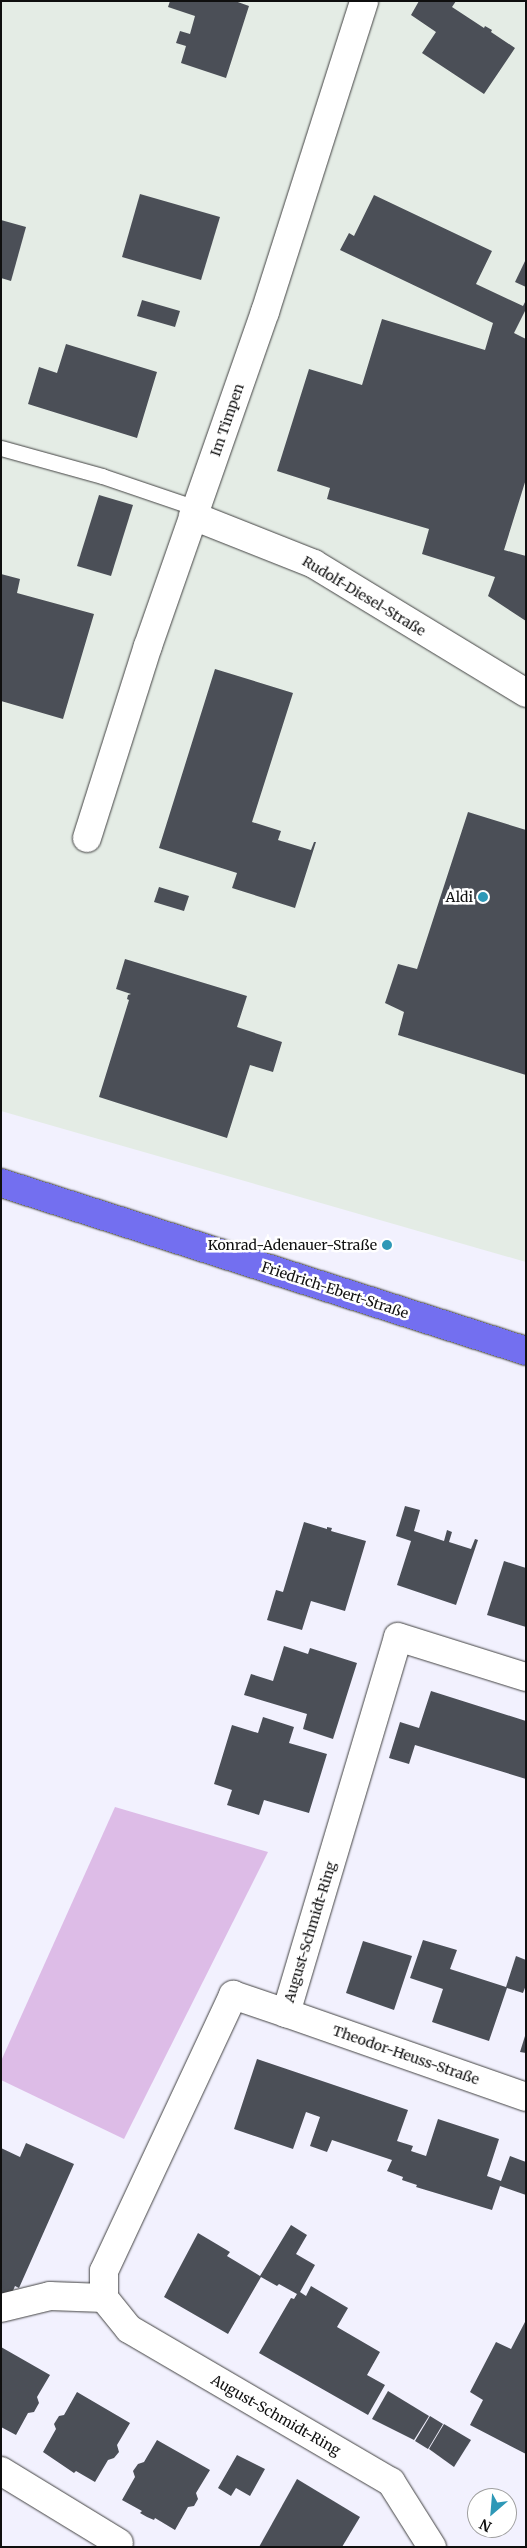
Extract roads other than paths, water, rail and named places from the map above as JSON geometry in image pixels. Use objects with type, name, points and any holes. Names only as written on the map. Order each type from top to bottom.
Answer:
[{"type":"main road","name":"Friedrich-Ebert-Straße","points":[[1,1183],[526,1351]]},
{"type":"street","name":"Im Timpen","points":[[86,838],[195,512],[265,312],[364,1]]},
{"type":"street","name":"Rudolf-Diesel-Straße","points":[[195,512],[314,564],[526,693]]},
{"type":"street","name":"August-Schmidt-Ring","points":[[432,2547],[390,2482],[129,2329],[104,2298],[104,2271],[233,1995],[286,2013],[398,1637],[526,1677]]},
{"type":"street","name":"Theodor-Heuss-Straße","points":[[286,2013],[526,2097]]},
{"type":"street","points":[[1,2308],[50,2296],[104,2298]]},
{"type":"street","points":[[1,2471],[120,2543]]},
{"type":"lane","points":[[1,448],[102,476],[195,512]]},
{"type":"place","name":"Aldi","points":[[483,897]]},
{"type":"place","name":"Konrad-Adenauer-Straße","points":[[387,1245]]}]
